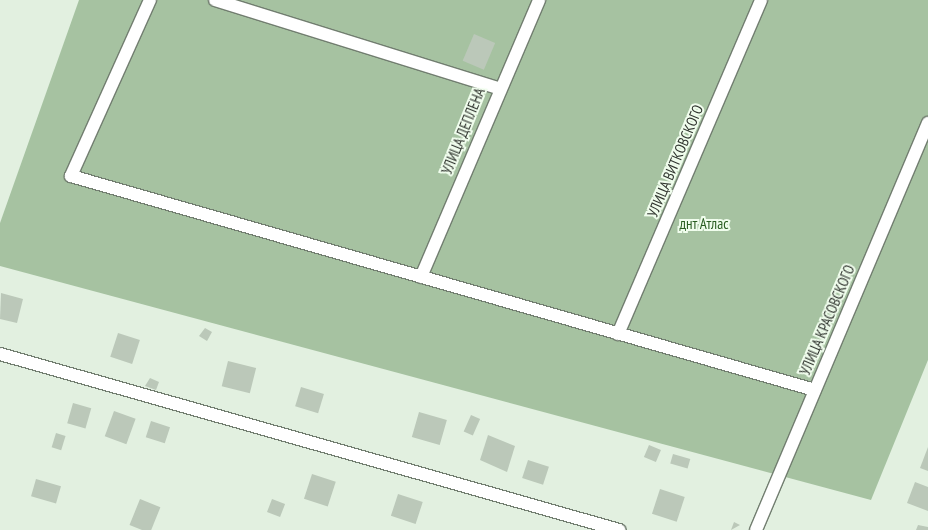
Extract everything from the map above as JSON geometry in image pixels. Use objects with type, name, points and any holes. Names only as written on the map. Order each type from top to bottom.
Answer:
[{"type":"street","points":[[150,0],[71,176],[815,390]]},
{"type":"street","points":[[215,0],[498,88]]},
{"type":"street","name":"УЛИЦА ДЕПЛЕНА","points":[[421,277],[498,88],[539,0]]},
{"type":"street","name":"УЛИЦА ВИТКОВСКОГО","points":[[618,334],[761,0]]},
{"type":"street","name":"УЛИЦА КРАСОВСКОГО","points":[[756,530],[928,124]]},
{"type":"street","points":[[0,354],[619,530]]},
{"type":"green space","name":"днт Атлас","points":[[79,0],[928,0],[928,360],[871,500],[0,266],[0,223]]},
{"type":"building","points":[[474,34],[495,43],[484,70],[463,61]]},
{"type":"building","points":[[1,293],[23,299],[17,323],[0,319]]},
{"type":"building","points":[[205,328],[212,332],[207,341],[199,336]]},
{"type":"building","points":[[118,333],[140,340],[132,364],[110,357]]},
{"type":"building","points":[[228,361],[256,368],[250,393],[222,386]]},
{"type":"building","points":[[150,378],[159,382],[156,390],[145,386]]},
{"type":"building","points":[[301,387],[324,394],[318,413],[295,406]]},
{"type":"building","points":[[73,403],[91,408],[85,428],[67,423]]},
{"type":"building","points":[[114,411],[136,419],[126,444],[105,436]]},
{"type":"building","points":[[419,412],[447,420],[440,445],[412,437]]},
{"type":"building","points":[[471,415],[480,419],[473,436],[464,431]]},
{"type":"building","points":[[151,421],[170,427],[165,443],[146,437]]},
{"type":"building","points":[[56,433],[66,436],[61,450],[52,447]]},
{"type":"building","points":[[488,435],[515,446],[507,472],[480,460]]},
{"type":"building","points":[[649,445],[661,450],[656,462],[644,457]]},
{"type":"building","points":[[928,447],[928,471],[920,468]]},
{"type":"building","points":[[673,454],[690,459],[688,469],[670,464]]},
{"type":"building","points":[[528,460],[549,467],[543,485],[522,478]]},
{"type":"building","points":[[312,474],[336,482],[328,506],[304,499]]},
{"type":"building","points":[[36,479],[61,486],[56,503],[31,496]]},
{"type":"building","points":[[915,482],[928,487],[928,511],[907,503]]},
{"type":"building","points":[[660,489],[685,497],[677,522],[652,514]]},
{"type":"building","points":[[398,494],[423,502],[416,524],[391,516]]},
{"type":"building","points":[[140,499],[160,507],[151,530],[142,530],[130,525]]},
{"type":"building","points":[[272,499],[285,504],[280,517],[267,512]]},
{"type":"building","points":[[734,522],[740,525],[731,530]]},
{"type":"building","points":[[918,525],[928,527],[928,530],[916,530]]}]
